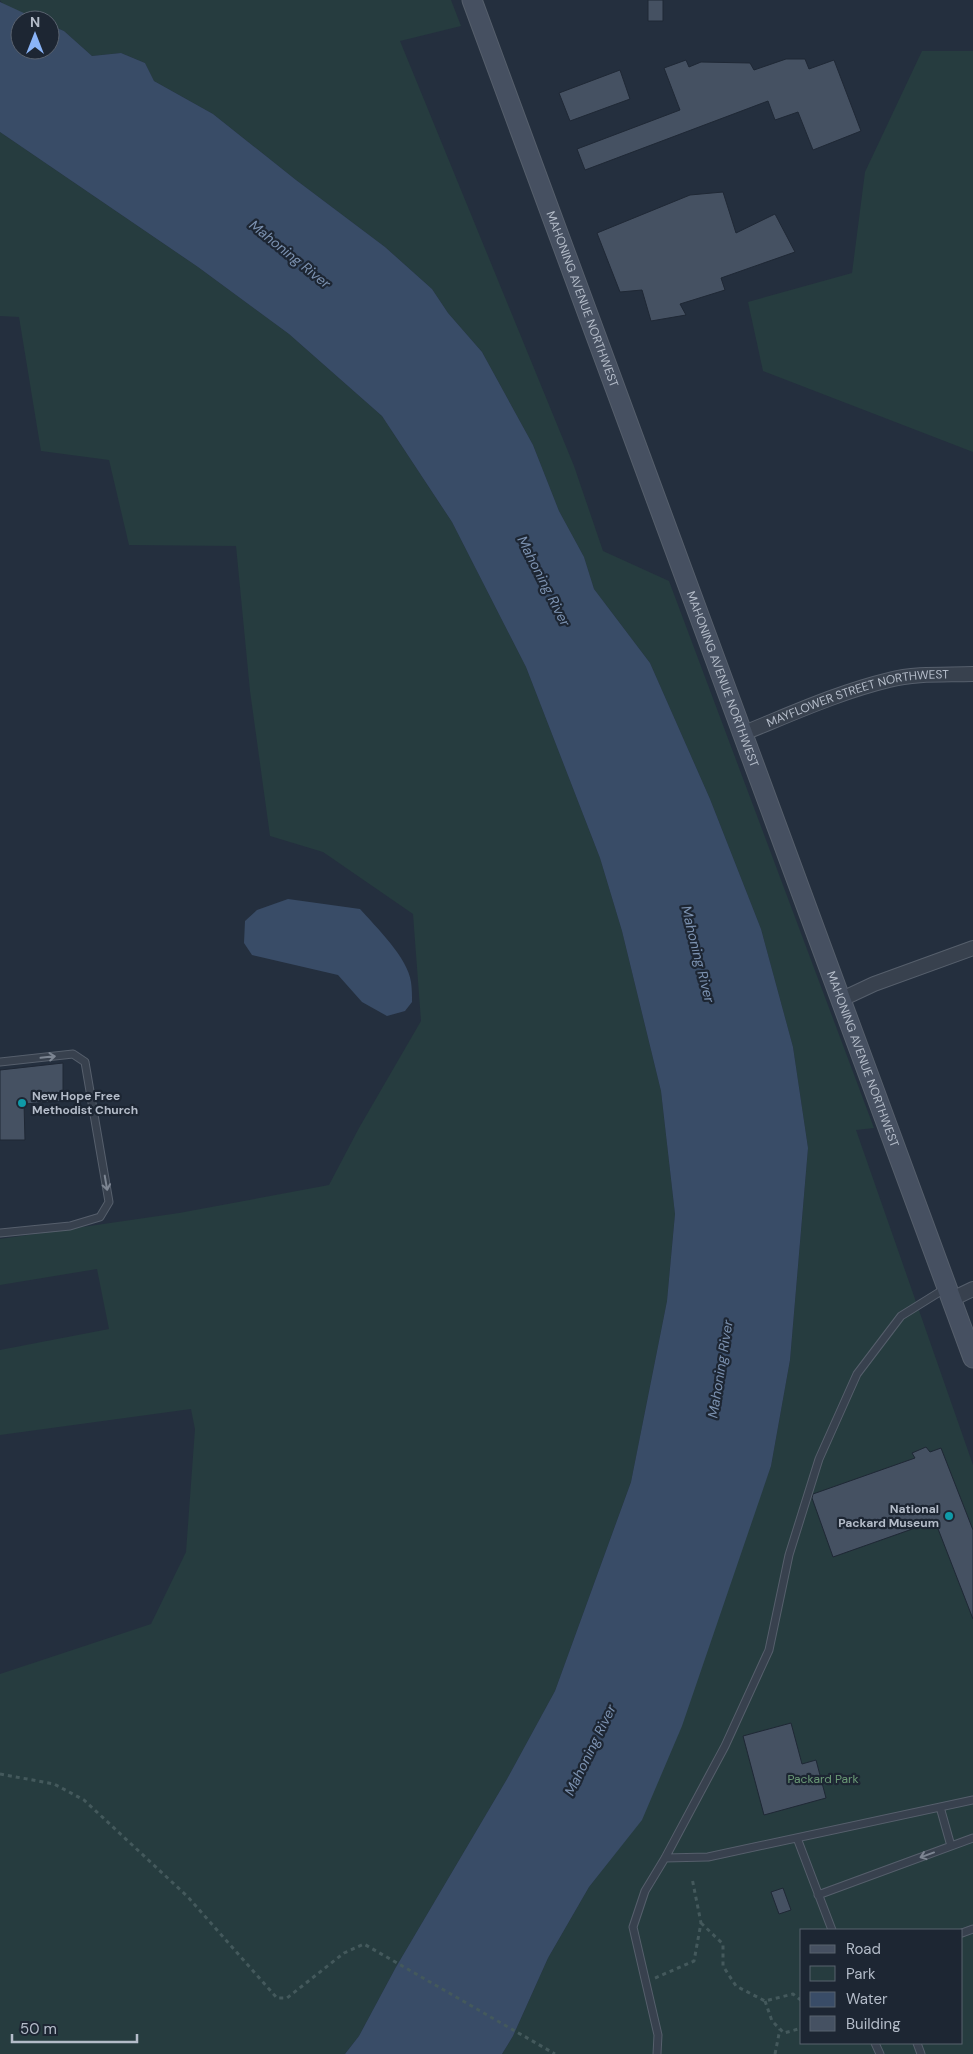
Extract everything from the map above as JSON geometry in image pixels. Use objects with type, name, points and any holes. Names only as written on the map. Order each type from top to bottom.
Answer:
[{"type":"main road","name":"MAHONING AVENUE NORTHWEST","points":[[472,0],[973,1358]]},
{"type":"street","name":"MAYFLOWER STREET NORTHWEST","points":[[744,733],[858,689],[890,680],[928,675],[973,674]]},
{"type":"street","points":[[842,999],[874,984],[973,948]]},
{"type":"street","points":[[948,1294],[973,1289]]},
{"type":"lane","points":[[0,1062],[73,1054],[85,1062],[109,1202],[100,1216],[70,1226],[0,1233]]},
{"type":"lane","points":[[656,2054],[658,2035],[633,1927],[644,1891],[666,1858],[725,1746],[769,1650],[789,1555],[819,1459],[856,1374],[901,1316],[948,1294]]},
{"type":"lane","points":[[666,1858],[708,1857],[973,1800]]},
{"type":"lane","points":[[940,1807],[951,1846]]},
{"type":"lane","points":[[798,1838],[832,1929]]},
{"type":"lane","points":[[818,1895],[973,1838]]},
{"type":"path","points":[[0,1774],[54,1784],[84,1800],[188,1897],[277,1998],[287,1998],[344,1953],[364,1944],[555,2054]]},
{"type":"path","points":[[647,1981],[694,1961],[701,1923],[692,1878]]},
{"type":"path","points":[[701,1923],[723,1944],[723,1966],[736,1986],[765,2000],[793,1994],[800,1999]]},
{"type":"path","points":[[765,2000],[772,2021],[784,2033],[800,2029]]},
{"type":"path","points":[[775,2054],[780,2029]]},
{"type":"green space","name":"Packard Park","points":[[0,0],[451,0],[461,26],[400,41],[574,466],[603,551],[669,581],[874,1128],[856,1130],[973,1465],[973,2054],[502,2054],[513,2036],[548,1958],[589,1887],[642,1819],[771,1466],[790,1360],[808,1148],[793,1047],[761,929],[710,799],[650,663],[594,589],[584,557],[559,511],[533,445],[482,352],[448,313],[432,289],[385,247],[213,114],[154,81],[145,63],[121,53],[92,56],[60,29],[60,10],[14,10],[3,4]]},
{"type":"green space","points":[[922,51],[973,51],[973,452],[763,371],[748,302],[852,273],[865,172]]},
{"type":"green space","points":[[0,132],[198,267],[289,334],[382,416],[452,522],[526,667],[600,858],[622,931],[661,1091],[675,1214],[667,1301],[631,1482],[555,1691],[507,1779],[396,1967],[359,2036],[345,2054],[0,2054],[0,1674],[151,1624],[186,1552],[195,1429],[191,1409],[0,1435],[0,1350],[109,1329],[97,1269],[0,1285],[0,1239],[179,1213],[329,1185],[359,1128],[421,1021],[413,914],[323,852],[270,836],[250,691],[236,546],[129,545],[109,460],[41,451],[19,317],[0,316]]},
{"type":"water","name":"Mahoning River","points":[[0,2],[17,10],[10,10],[10,60],[60,60],[60,29],[92,56],[121,53],[145,63],[154,81],[213,114],[385,247],[432,289],[448,313],[482,352],[533,445],[559,511],[584,557],[594,589],[650,663],[710,799],[761,929],[793,1047],[808,1148],[790,1360],[771,1466],[682,1726],[642,1820],[589,1887],[548,1958],[513,2036],[502,2054],[345,2054],[359,2036],[396,1967],[507,1779],[555,1691],[631,1482],[667,1301],[675,1214],[661,1091],[622,931],[600,858],[526,667],[452,522],[382,416],[289,334],[198,267],[0,132]]},
{"type":"water","points":[[288,899],[360,909],[398,953],[409,973],[412,1002],[405,1011],[387,1016],[362,1002],[338,975],[252,955],[244,943],[245,921],[257,910]]},
{"type":"building","points":[[648,0],[663,0],[663,21],[648,21]]},
{"type":"building","points":[[786,59],[805,59],[809,69],[834,60],[861,131],[813,150],[798,112],[775,120],[768,101],[585,170],[577,149],[680,110],[664,68],[686,60],[689,67],[701,62],[750,63],[754,70]]},
{"type":"building","points":[[620,70],[630,99],[570,121],[559,93]]},
{"type":"building","points":[[723,192],[736,233],[775,214],[795,252],[721,278],[725,290],[680,304],[686,315],[651,321],[642,290],[620,292],[597,233],[690,195]]},
{"type":"building","name":"New Hope Free Methodist Church","points":[[63,1063],[63,1101],[24,1104],[25,1140],[0,1140],[0,1070]]},
{"type":"building","points":[[926,1447],[930,1452],[941,1448],[973,1530],[973,1619],[935,1521],[833,1557],[812,1498],[813,1494],[915,1458],[912,1453]]},
{"type":"building","points":[[791,1723],[802,1764],[816,1760],[826,1798],[764,1815],[743,1736]]},
{"type":"building","points":[[783,1888],[791,1910],[779,1914],[771,1892]]},
{"type":"place","name":"New Hope Free Methodist Church","points":[[22,1103]]},
{"type":"place","name":"National Packard Museum","points":[[949,1516]]}]
